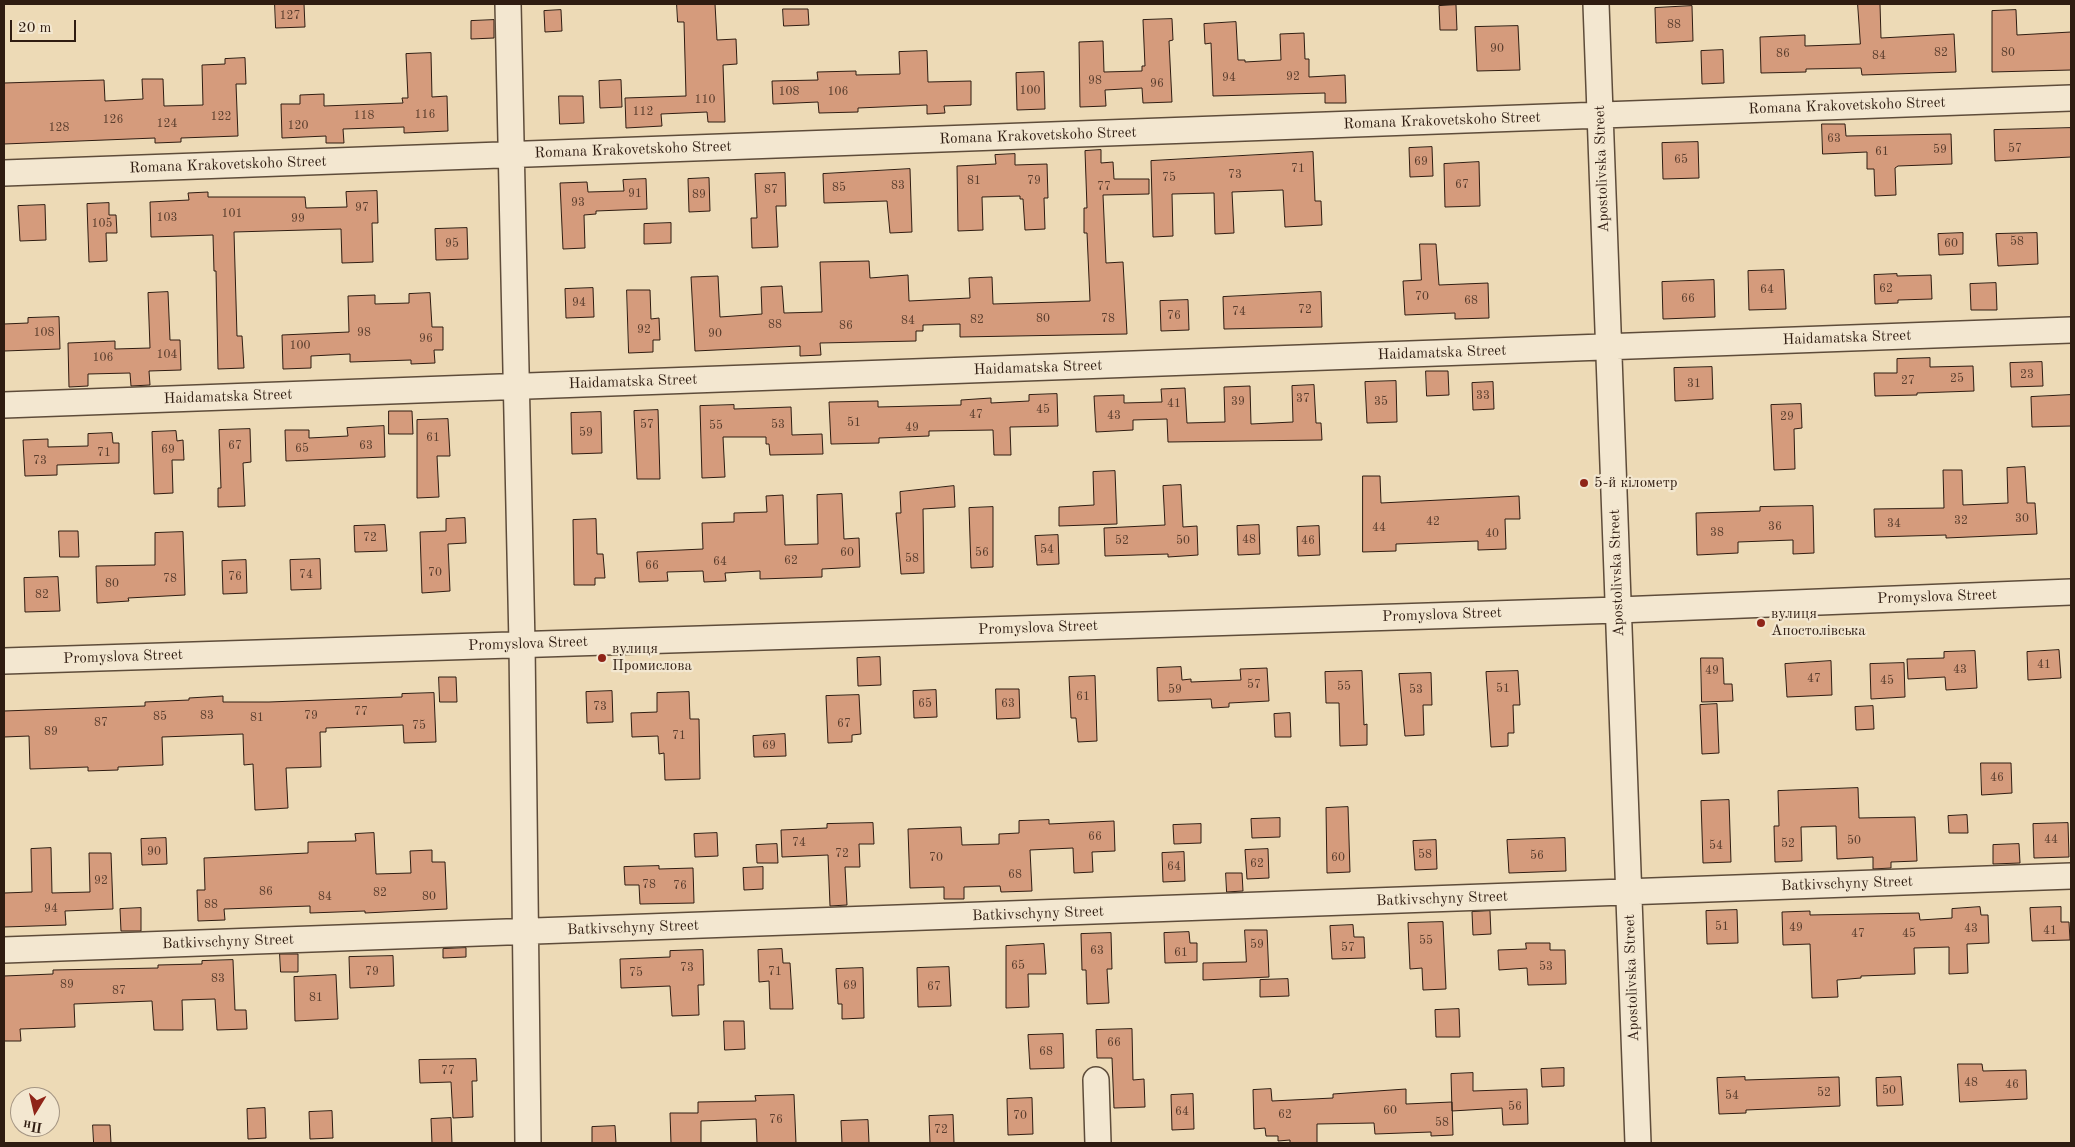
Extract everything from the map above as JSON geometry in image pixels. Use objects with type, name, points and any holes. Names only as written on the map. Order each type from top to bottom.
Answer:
[{"type":"street","points":[[508,4],[518,387],[528,1143]]},
{"type":"street","name":"Apostolivska Street","points":[[1596,4],[1638,1143]]},
{"type":"street","name":"Romana Krakovetskoho Street","points":[[4,173],[2071,98]]},
{"type":"street","name":"Haidamatska Street","points":[[4,406],[2071,330]]},
{"type":"street","name":"Promyslova Street","points":[[4,661],[1618,610],[2071,592]]},
{"type":"street","name":"Batkivschyny Street","points":[[4,950],[2071,876]]},
{"type":"street","points":[[1096,1080],[1098,1143]]},
{"type":"building","points":[[275,4],[304,4],[305,27],[276,28]]},
{"type":"building","points":[[677,4],[715,4],[717,40],[736,39],[737,64],[723,65],[725,122],[708,122],[707,112],[661,114],[662,126],[626,128],[625,98],[686,96],[684,22],[678,22]]},
{"type":"building","points":[[1858,4],[1880,4],[1881,38],[1954,34],[1956,72],[1862,75],[1861,68],[1806,69],[1806,72],[1761,73],[1760,37],[1805,35],[1805,46],[1860,44]]},
{"type":"building","points":[[1456,5],[1457,30],[1440,30],[1439,6]]},
{"type":"building","points":[[1692,6],[1693,41],[1656,43],[1655,8]]},
{"type":"building","points":[[783,9],[808,9],[809,25],[784,26]]},
{"type":"building","points":[[561,10],[562,31],[545,32],[544,11]]},
{"type":"building","points":[[2016,10],[2017,35],[2071,32],[2071,70],[1992,72],[1992,11]]},
{"type":"building","points":[[1172,19],[1173,40],[1169,41],[1172,102],[1143,103],[1142,88],[1105,90],[1106,106],[1080,107],[1079,42],[1103,41],[1104,72],[1142,71],[1142,66],[1145,66],[1143,20]]},
{"type":"building","points":[[494,20],[494,38],[471,39],[471,21]]},
{"type":"building","points":[[1236,22],[1238,60],[1245,60],[1245,62],[1281,60],[1280,34],[1304,33],[1305,59],[1309,59],[1309,77],[1345,75],[1346,103],[1325,103],[1325,93],[1213,96],[1211,43],[1205,44],[1204,24]]},
{"type":"building","points":[[1518,26],[1520,70],[1477,71],[1475,27]]},
{"type":"building","points":[[1723,50],[1724,83],[1702,84],[1701,51]]},
{"type":"building","points":[[927,51],[928,82],[971,81],[971,105],[944,106],[945,113],[927,114],[927,105],[858,108],[858,112],[819,113],[818,102],[773,104],[772,81],[818,80],[817,72],[856,71],[856,75],[900,74],[899,52]]},
{"type":"building","points":[[431,53],[432,97],[447,96],[448,131],[404,133],[404,127],[343,129],[344,143],[326,143],[326,136],[282,138],[281,104],[300,104],[300,95],[324,94],[324,106],[403,103],[402,98],[408,98],[406,54]]},
{"type":"building","points":[[245,58],[246,84],[236,84],[238,136],[181,138],[181,142],[155,143],[155,138],[4,144],[4,83],[104,80],[105,101],[143,99],[142,79],[163,79],[164,106],[203,105],[202,65],[225,64],[225,59]]},
{"type":"building","points":[[1044,72],[1045,109],[1017,110],[1016,73]]},
{"type":"building","points":[[621,80],[622,107],[600,108],[599,81]]},
{"type":"building","points":[[559,96],[583,96],[584,123],[560,124]]},
{"type":"building","points":[[1822,124],[1845,124],[1846,136],[1951,134],[1952,164],[1898,166],[1895,168],[1896,195],[1875,196],[1874,169],[1867,169],[1867,152],[1823,154]]},
{"type":"building","points":[[2071,128],[2071,157],[1995,161],[1994,130]]},
{"type":"building","points":[[1698,142],[1699,178],[1663,179],[1662,143]]},
{"type":"building","points":[[1432,147],[1433,176],[1410,177],[1409,148]]},
{"type":"building","points":[[1101,150],[1101,163],[1113,162],[1114,179],[1149,179],[1149,194],[1103,195],[1106,263],[1123,262],[1127,334],[960,337],[960,324],[923,325],[923,331],[916,331],[916,341],[820,343],[821,355],[800,356],[800,346],[695,351],[691,277],[718,276],[720,317],[762,314],[761,287],[782,286],[784,313],[822,312],[820,262],[869,261],[870,278],[908,275],[909,301],[970,298],[969,278],[992,277],[993,304],[1090,301],[1087,233],[1084,233],[1084,208],[1087,208],[1085,151]]},
{"type":"building","points":[[1313,152],[1315,201],[1321,201],[1322,225],[1285,227],[1283,190],[1232,192],[1234,233],[1215,234],[1214,193],[1172,194],[1173,236],[1153,237],[1151,161]]},
{"type":"building","points":[[1015,154],[1015,165],[1047,164],[1048,198],[1044,198],[1045,229],[1025,230],[1023,199],[1020,199],[1020,196],[982,197],[983,230],[958,231],[957,166],[996,164],[995,155]]},
{"type":"building","points":[[1479,162],[1480,206],[1445,207],[1444,164]]},
{"type":"building","points":[[910,169],[912,232],[890,233],[887,201],[824,203],[823,174]]},
{"type":"building","points":[[785,173],[786,206],[776,206],[778,247],[752,248],[751,218],[757,218],[755,174]]},
{"type":"building","points":[[709,178],[710,211],[689,212],[688,179]]},
{"type":"building","points":[[646,179],[647,209],[596,211],[596,214],[584,215],[585,248],[563,249],[560,183],[587,182],[588,192],[624,191],[623,180]]},
{"type":"building","points":[[377,191],[378,223],[372,223],[373,262],[342,263],[341,229],[234,232],[237,336],[242,336],[244,368],[218,369],[216,271],[214,271],[213,235],[151,237],[150,202],[189,200],[188,193],[208,192],[208,197],[305,197],[306,208],[347,207],[346,192]]},
{"type":"building","points":[[109,203],[109,215],[116,215],[117,233],[106,233],[107,261],[89,262],[87,204]]},
{"type":"building","points":[[45,205],[46,240],[20,241],[18,206]]},
{"type":"building","points":[[671,223],[671,243],[644,244],[644,224]]},
{"type":"building","points":[[467,228],[468,259],[436,260],[435,229]]},
{"type":"building","points":[[1963,233],[1963,254],[1939,255],[1938,234]]},
{"type":"building","points":[[2037,233],[2038,264],[1998,266],[1996,234]]},
{"type":"building","points":[[1420,244],[1436,244],[1439,285],[1488,283],[1489,318],[1455,319],[1455,313],[1405,315],[1403,281],[1421,280]]},
{"type":"building","points":[[1784,270],[1786,309],[1749,310],[1748,271]]},
{"type":"building","points":[[1897,274],[1897,276],[1931,275],[1932,299],[1898,300],[1898,303],[1875,304],[1874,275]]},
{"type":"building","points":[[1714,280],[1715,317],[1663,319],[1662,282]]},
{"type":"building","points":[[1996,283],[1997,310],[1971,310],[1970,284]]},
{"type":"building","points":[[593,288],[594,317],[566,318],[565,289]]},
{"type":"building","points":[[627,290],[650,290],[651,319],[659,318],[660,340],[653,340],[653,352],[629,353]]},
{"type":"building","points":[[168,292],[170,340],[180,340],[181,370],[149,371],[150,385],[131,386],[130,373],[88,374],[88,386],[69,387],[68,343],[115,341],[115,349],[150,348],[148,293]]},
{"type":"building","points":[[1321,292],[1322,327],[1224,329],[1223,297]]},
{"type":"building","points":[[430,293],[432,327],[443,327],[443,350],[434,350],[435,363],[411,364],[411,360],[350,362],[350,354],[311,356],[311,368],[283,369],[282,335],[349,332],[348,296],[375,295],[375,304],[409,303],[409,294]]},
{"type":"building","points":[[1188,300],[1189,330],[1161,331],[1160,301]]},
{"type":"building","points":[[59,317],[60,349],[4,351],[4,324],[28,323],[28,318]]},
{"type":"building","points":[[1930,358],[1930,367],[1973,366],[1974,391],[1875,396],[1874,373],[1897,373],[1897,359]]},
{"type":"building","points":[[2042,362],[2043,386],[2011,387],[2010,363]]},
{"type":"building","points":[[1712,367],[1713,399],[1675,401],[1674,368]]},
{"type":"building","points":[[1426,371],[1448,371],[1449,395],[1427,396]]},
{"type":"building","points":[[1396,381],[1397,422],[1367,423],[1365,382]]},
{"type":"building","points":[[1493,382],[1494,409],[1473,410],[1472,383]]},
{"type":"building","points":[[1314,385],[1316,423],[1321,423],[1322,440],[1168,442],[1167,419],[1133,420],[1133,430],[1096,432],[1094,396],[1124,395],[1124,403],[1162,402],[1161,389],[1185,388],[1187,423],[1225,422],[1224,387],[1250,386],[1251,424],[1293,422],[1292,386]]},
{"type":"building","points":[[1057,394],[1058,426],[1010,427],[1011,455],[994,455],[993,430],[929,431],[929,436],[879,438],[879,443],[831,444],[829,402],[878,401],[878,407],[961,405],[961,400],[991,398],[991,403],[1029,401],[1029,395]]},
{"type":"building","points":[[2071,395],[2071,426],[2032,427],[2031,397]]},
{"type":"building","points":[[1801,404],[1802,428],[1794,429],[1795,469],[1774,470],[1771,405]]},
{"type":"building","points":[[734,405],[734,409],[791,407],[792,435],[822,434],[823,454],[770,455],[769,444],[766,444],[766,437],[723,437],[725,477],[702,478],[700,406]]},
{"type":"building","points":[[658,410],[660,479],[637,479],[634,411]]},
{"type":"building","points":[[389,411],[412,411],[413,434],[389,434]]},
{"type":"building","points":[[601,412],[602,453],[572,454],[571,413]]},
{"type":"building","points":[[448,419],[450,456],[437,456],[439,497],[417,498],[417,420]]},
{"type":"building","points":[[384,426],[385,457],[286,461],[285,430],[309,430],[309,438],[348,436],[347,428]]},
{"type":"building","points":[[250,429],[251,462],[243,463],[245,506],[218,507],[218,488],[221,488],[219,430]]},
{"type":"building","points":[[176,431],[177,441],[183,440],[184,460],[172,460],[173,493],[154,494],[152,432]]},
{"type":"building","points":[[112,433],[113,443],[119,443],[119,463],[57,465],[57,475],[25,476],[23,440],[48,439],[48,447],[88,446],[88,434]]},
{"type":"building","points":[[2025,467],[2027,503],[2035,503],[2037,534],[1946,538],[1946,535],[1875,537],[1874,509],[1944,508],[1943,470],[1962,470],[1963,505],[2008,503],[2007,468]]},
{"type":"building","points":[[1115,471],[1117,524],[1059,526],[1059,507],[1094,505],[1093,472]]},
{"type":"building","points":[[1363,476],[1380,476],[1381,503],[1519,496],[1520,519],[1505,519],[1506,549],[1478,550],[1478,541],[1396,544],[1396,551],[1363,552]]},
{"type":"building","points":[[1181,485],[1183,527],[1197,526],[1198,555],[1168,557],[1168,554],[1105,556],[1104,528],[1165,525],[1163,486]]},
{"type":"building","points":[[954,486],[955,507],[923,509],[924,573],[901,574],[896,513],[901,513],[900,492]]},
{"type":"building","points":[[842,494],[844,539],[859,538],[860,567],[822,569],[822,577],[760,579],[760,571],[725,573],[726,581],[704,582],[703,571],[667,572],[668,581],[639,582],[637,552],[703,549],[702,523],[734,522],[734,513],[767,512],[766,496],[783,495],[785,545],[818,544],[817,495]]},
{"type":"building","points":[[1813,506],[1814,553],[1793,554],[1793,540],[1738,542],[1738,553],[1697,555],[1696,513],[1760,511],[1760,507]]},
{"type":"building","points":[[993,507],[993,567],[971,568],[969,508]]},
{"type":"building","points":[[465,518],[466,543],[448,544],[450,591],[422,593],[420,532],[446,531],[446,519]]},
{"type":"building","points":[[596,519],[597,554],[603,554],[605,578],[595,578],[595,585],[574,585],[573,520]]},
{"type":"building","points":[[385,525],[387,551],[355,552],[354,526]]},
{"type":"building","points":[[1259,525],[1260,554],[1238,555],[1237,526]]},
{"type":"building","points":[[1319,526],[1320,555],[1298,556],[1297,527]]},
{"type":"building","points":[[59,531],[78,531],[79,557],[60,557]]},
{"type":"building","points":[[183,532],[185,595],[128,598],[129,601],[97,603],[96,566],[155,565],[155,533]]},
{"type":"building","points":[[1058,535],[1059,564],[1037,565],[1035,536]]},
{"type":"building","points":[[320,559],[321,589],[291,590],[290,560]]},
{"type":"building","points":[[246,560],[247,593],[223,594],[222,561]]},
{"type":"building","points":[[58,577],[60,611],[25,612],[24,578]]},
{"type":"building","points":[[2059,650],[2061,678],[2028,680],[2027,652]]},
{"type":"building","points":[[1975,651],[1977,688],[1946,690],[1945,677],[1908,679],[1907,659],[1944,658],[1944,652]]},
{"type":"building","points":[[880,657],[881,685],[858,686],[857,658]]},
{"type":"building","points":[[1701,658],[1723,658],[1724,684],[1732,684],[1733,701],[1702,702]]},
{"type":"building","points":[[1831,661],[1832,695],[1787,697],[1785,664]]},
{"type":"building","points":[[1904,663],[1905,697],[1871,699],[1870,664]]},
{"type":"building","points":[[1181,667],[1182,680],[1191,679],[1191,682],[1241,680],[1240,669],[1267,668],[1269,701],[1229,703],[1229,707],[1212,708],[1211,699],[1158,701],[1157,668]]},
{"type":"building","points":[[1362,671],[1364,725],[1367,724],[1367,745],[1340,746],[1339,703],[1326,703],[1325,672]]},
{"type":"building","points":[[1518,671],[1520,705],[1513,705],[1514,733],[1508,733],[1508,746],[1491,747],[1486,672]]},
{"type":"building","points":[[1431,673],[1432,705],[1423,705],[1424,735],[1405,736],[1399,674]]},
{"type":"building","points":[[1095,676],[1097,741],[1078,742],[1076,718],[1071,718],[1069,677]]},
{"type":"building","points":[[439,677],[456,677],[457,702],[440,702]]},
{"type":"building","points":[[996,689],[1019,689],[1020,718],[997,719]]},
{"type":"building","points":[[936,690],[937,717],[914,718],[913,691]]},
{"type":"building","points":[[612,691],[613,722],[587,723],[586,692]]},
{"type":"building","points":[[689,692],[690,719],[699,719],[700,779],[665,780],[664,753],[659,754],[658,736],[632,737],[631,713],[657,712],[657,693]]},
{"type":"building","points":[[434,693],[436,742],[404,743],[403,725],[326,728],[326,732],[320,732],[321,767],[286,768],[288,808],[255,810],[253,764],[244,765],[243,734],[162,737],[163,765],[118,767],[118,770],[88,771],[88,767],[30,769],[29,736],[4,737],[4,711],[145,706],[145,702],[223,696],[223,702],[269,702],[402,697],[402,694]]},
{"type":"building","points":[[859,695],[861,734],[852,735],[852,742],[828,743],[826,696]]},
{"type":"building","points":[[1717,704],[1719,753],[1702,754],[1700,705]]},
{"type":"building","points":[[1873,706],[1874,729],[1856,730],[1855,707]]},
{"type":"building","points":[[1290,713],[1291,737],[1275,737],[1274,714]]},
{"type":"building","points":[[785,734],[786,756],[754,757],[753,736]]},
{"type":"building","points":[[1981,763],[2011,763],[2012,793],[1982,795]]},
{"type":"building","points":[[1858,788],[1859,818],[1915,817],[1917,861],[1891,862],[1891,868],[1873,869],[1873,857],[1837,859],[1836,826],[1801,827],[1802,861],[1775,862],[1774,826],[1779,826],[1778,791]]},
{"type":"building","points":[[1729,800],[1731,862],[1703,863],[1701,801]]},
{"type":"building","points":[[1348,807],[1350,872],[1327,873],[1326,808]]},
{"type":"building","points":[[1967,815],[1968,833],[1949,833],[1948,816]]},
{"type":"building","points":[[1280,818],[1280,837],[1252,838],[1251,819]]},
{"type":"building","points":[[1049,820],[1049,824],[1114,821],[1115,851],[1092,852],[1093,872],[1074,873],[1073,848],[1030,850],[1032,891],[1001,892],[1000,886],[964,887],[964,899],[944,899],[944,887],[910,888],[908,829],[961,827],[962,845],[999,844],[999,834],[1019,833],[1019,821]]},
{"type":"building","points":[[873,823],[874,844],[859,844],[860,867],[845,867],[847,905],[830,906],[828,855],[782,857],[781,830],[827,828],[827,824]]},
{"type":"building","points":[[2068,823],[2069,857],[2034,858],[2033,824]]},
{"type":"building","points":[[1201,824],[1201,843],[1174,844],[1173,825]]},
{"type":"building","points":[[374,833],[376,874],[411,873],[410,851],[432,850],[432,862],[445,862],[447,909],[365,913],[365,911],[310,913],[310,906],[224,909],[225,920],[198,921],[197,890],[205,890],[204,858],[308,853],[308,842],[356,841],[355,834]]},
{"type":"building","points":[[717,833],[718,856],[695,857],[694,834]]},
{"type":"building","points":[[166,838],[167,864],[142,865],[141,839]]},
{"type":"building","points":[[1565,838],[1566,871],[1509,873],[1507,840]]},
{"type":"building","points":[[1436,840],[1437,869],[1415,870],[1413,841]]},
{"type":"building","points":[[777,844],[778,863],[757,863],[756,845]]},
{"type":"building","points":[[2019,844],[2020,863],[1993,864],[1993,845]]},
{"type":"building","points":[[51,848],[52,893],[90,892],[89,853],[111,853],[113,909],[65,911],[66,925],[4,927],[4,893],[32,892],[31,849]]},
{"type":"building","points":[[1268,849],[1269,878],[1247,879],[1245,850]]},
{"type":"building","points":[[1184,852],[1185,881],[1163,882],[1162,853]]},
{"type":"building","points":[[659,866],[659,869],[693,868],[694,903],[640,904],[639,885],[625,885],[624,867]]},
{"type":"building","points":[[763,867],[763,889],[744,890],[743,868]]},
{"type":"building","points":[[1226,873],[1242,873],[1243,891],[1227,892]]},
{"type":"building","points":[[1980,907],[1981,915],[1988,915],[1989,943],[1967,944],[1968,973],[1949,974],[1949,947],[1914,948],[1915,974],[1861,976],[1861,978],[1837,980],[1838,997],[1812,998],[1810,944],[1783,945],[1782,912],[1810,911],[1810,915],[1919,913],[1920,920],[1952,918],[1952,909]]},
{"type":"building","points":[[2061,907],[2061,922],[2069,922],[2070,940],[2032,941],[2030,908]]},
{"type":"building","points":[[141,908],[141,931],[121,931],[120,909]]},
{"type":"building","points":[[1737,910],[1738,943],[1707,944],[1706,911]]},
{"type":"building","points":[[1490,911],[1491,934],[1473,935],[1472,912]]},
{"type":"building","points":[[1443,922],[1446,989],[1423,990],[1422,968],[1410,969],[1408,923]]},
{"type":"building","points":[[1353,925],[1354,937],[1364,937],[1365,958],[1332,959],[1330,926]]},
{"type":"building","points":[[1245,930],[1267,930],[1269,977],[1203,980],[1203,963],[1246,962]]},
{"type":"building","points":[[1189,932],[1190,943],[1197,943],[1197,962],[1165,963],[1164,933]]},
{"type":"building","points":[[1111,933],[1112,969],[1107,969],[1109,1003],[1087,1004],[1086,970],[1082,970],[1081,934]]},
{"type":"building","points":[[1526,943],[1550,943],[1550,950],[1565,950],[1566,984],[1528,985],[1527,968],[1499,970],[1498,950],[1526,949]]},
{"type":"building","points":[[1044,944],[1046,974],[1028,974],[1029,1007],[1006,1008],[1006,946]]},
{"type":"building","points":[[466,948],[466,957],[443,958],[443,949]]},
{"type":"building","points":[[782,949],[783,963],[790,963],[793,1009],[770,1009],[769,981],[759,982],[758,950]]},
{"type":"building","points":[[703,950],[704,985],[698,985],[699,1015],[672,1016],[670,986],[621,988],[620,959],[670,957],[670,951]]},
{"type":"building","points":[[280,954],[298,954],[298,972],[281,972]]},
{"type":"building","points":[[393,956],[394,986],[350,988],[349,957]]},
{"type":"building","points":[[233,960],[235,1010],[246,1010],[247,1029],[217,1030],[215,999],[182,1000],[183,1030],[154,1030],[152,1001],[74,1004],[75,1027],[20,1029],[21,1041],[4,1041],[4,976],[53,974],[53,970],[158,968],[158,965],[202,964],[202,961]]},
{"type":"building","points":[[949,967],[951,1006],[918,1007],[917,968]]},
{"type":"building","points":[[863,968],[864,1018],[842,1019],[842,1004],[838,1004],[836,969]]},
{"type":"building","points":[[336,975],[338,1019],[295,1021],[294,977]]},
{"type":"building","points":[[1288,979],[1289,996],[1260,997],[1260,980]]},
{"type":"building","points":[[1459,1009],[1460,1037],[1436,1037],[1435,1010]]},
{"type":"building","points":[[724,1021],[744,1021],[745,1049],[725,1050]]},
{"type":"building","points":[[1132,1029],[1133,1080],[1144,1079],[1145,1107],[1114,1108],[1112,1058],[1097,1058],[1096,1030]]},
{"type":"building","points":[[1063,1034],[1064,1068],[1030,1069],[1028,1035]]},
{"type":"building","points":[[476,1059],[477,1081],[472,1081],[473,1117],[453,1118],[451,1082],[420,1083],[419,1060]]},
{"type":"building","points":[[1958,1064],[1982,1064],[1983,1071],[2026,1070],[2027,1099],[1960,1102]]},
{"type":"building","points":[[1564,1068],[1564,1086],[1542,1087],[1541,1069]]},
{"type":"building","points":[[1473,1073],[1473,1091],[1527,1089],[1528,1124],[1503,1125],[1502,1108],[1452,1111],[1451,1074]]},
{"type":"building","points":[[1745,1077],[1745,1080],[1839,1077],[1840,1106],[1746,1110],[1746,1113],[1719,1114],[1717,1078]]},
{"type":"building","points":[[1901,1077],[1903,1105],[1877,1106],[1876,1078]]},
{"type":"building","points":[[1271,1089],[1272,1101],[1333,1098],[1333,1094],[1406,1089],[1406,1104],[1452,1102],[1453,1135],[1431,1136],[1431,1132],[1375,1134],[1374,1123],[1317,1124],[1317,1143],[1290,1143],[1290,1140],[1278,1141],[1278,1136],[1266,1136],[1265,1128],[1254,1129],[1253,1090]]},
{"type":"building","points":[[1193,1094],[1194,1129],[1172,1130],[1171,1095]]},
{"type":"building","points":[[794,1095],[796,1143],[757,1143],[756,1119],[701,1121],[701,1143],[671,1143],[670,1113],[698,1113],[698,1102],[756,1101],[755,1096]]},
{"type":"building","points":[[1032,1098],[1033,1134],[1008,1135],[1007,1099]]},
{"type":"building","points":[[265,1108],[266,1138],[248,1139],[247,1109]]},
{"type":"building","points":[[332,1111],[333,1138],[310,1139],[309,1112]]},
{"type":"building","points":[[953,1115],[954,1143],[930,1143],[929,1116]]},
{"type":"building","points":[[451,1118],[452,1143],[432,1143],[431,1119]]},
{"type":"building","points":[[868,1120],[869,1143],[842,1143],[841,1121]]},
{"type":"building","points":[[93,1125],[110,1125],[111,1143],[94,1143]]},
{"type":"building","points":[[615,1126],[616,1143],[592,1143],[592,1127]]},
{"type":"place","name":"5-й кілометр","points":[[1584,483]]},
{"type":"place","name":"вулиця Апостолівська","points":[[1761,623]]},
{"type":"place","name":"вулиця Промислова","points":[[602,658]]}]
